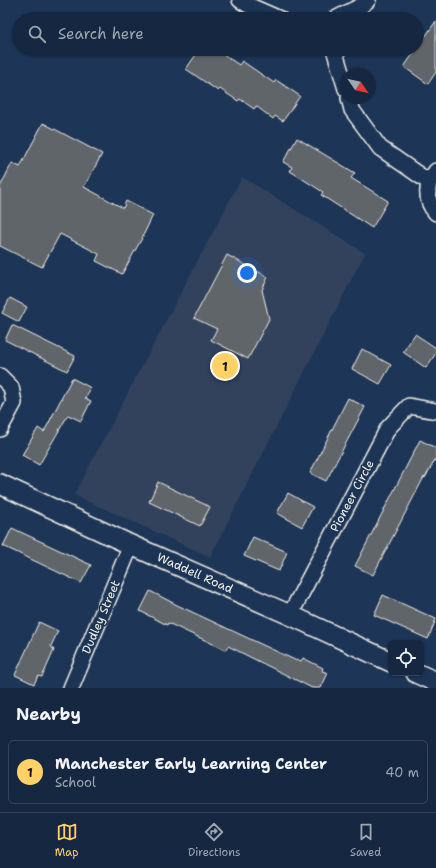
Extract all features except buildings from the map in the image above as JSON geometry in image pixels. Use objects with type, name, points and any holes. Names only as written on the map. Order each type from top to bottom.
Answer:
[{"type":"street","points":[[240,0],[264,12]]},
{"type":"street","points":[[349,12],[361,6],[368,0]]},
{"type":"street","points":[[336,56],[340,69]]},
{"type":"street","points":[[350,104],[352,110],[380,148],[433,177],[428,188],[428,198],[436,213]]},
{"type":"street","points":[[0,376],[11,387],[14,403],[0,430]]},
{"type":"street","name":"Pioneer Circle","points":[[290,615],[388,428],[409,406],[436,411]]},
{"type":"street","name":"Waddell Road","points":[[0,484],[131,545],[290,615],[388,661]]},
{"type":"street","name":"Dudley Street","points":[[71,688],[131,545]]},
{"type":"street","points":[[423,676],[436,682]]},
{"type":"shaded area","points":[[242,177],[365,253],[210,557],[74,495]]},
{"type":"place","name":"Manchester Early Learning Center","points":[[225,366]]}]
